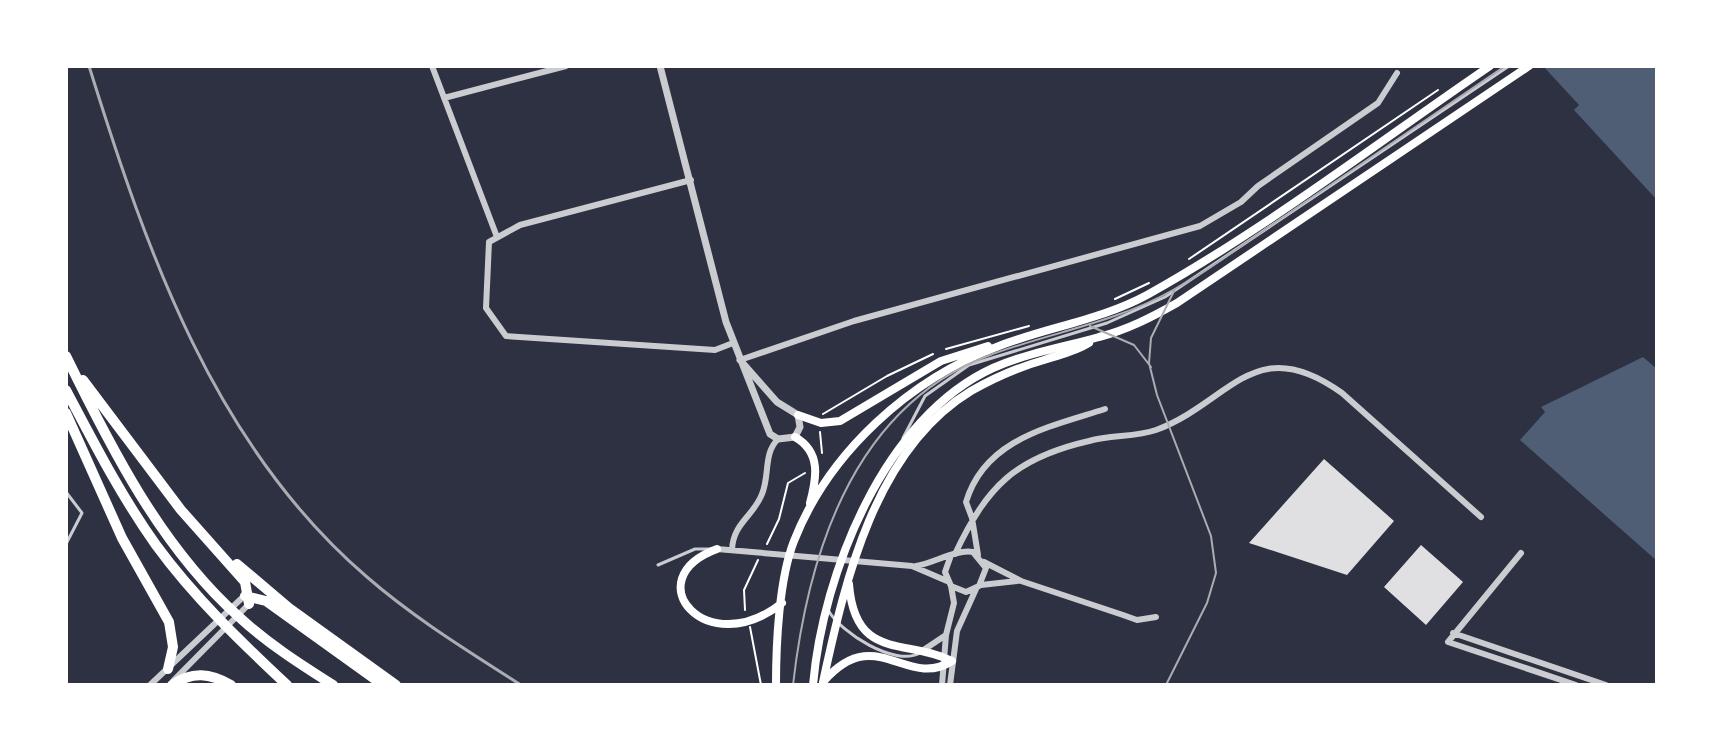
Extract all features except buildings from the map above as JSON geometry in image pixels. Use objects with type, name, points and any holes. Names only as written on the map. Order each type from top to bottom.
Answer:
[{"type":"highway","points":[[67,358],[172,499],[245,582],[247,599],[266,601],[383,685]]},
{"type":"highway","points":[[67,358],[132,480],[199,575],[262,637],[333,685]]},
{"type":"highway","points":[[66,390],[108,469],[156,544],[207,607],[287,685]]},
{"type":"highway","points":[[66,413],[122,538],[169,622],[173,647],[168,669]]},
{"type":"highway","points":[[208,540],[289,608],[396,685]]},
{"type":"highway","points":[[171,685],[202,674],[231,685]]},
{"type":"main road","points":[[776,685],[783,602],[793,542],[844,458],[896,406],[937,377],[1001,345],[1120,307],[1219,251],[1383,133],[1490,66]]},
{"type":"main road","points":[[813,685],[827,610],[850,540],[898,449],[921,420],[978,376],[1013,360],[1100,337],[1149,318],[1233,268],[1395,149],[1529,66]]},
{"type":"main road","points":[[822,684],[848,580],[887,484],[919,438],[968,393],[1001,376],[1079,350],[1100,337]]},
{"type":"main road","points":[[798,415],[821,423],[846,418],[941,361],[985,346],[1001,345]]},
{"type":"main road","points":[[795,437],[807,445],[817,473],[806,517]]},
{"type":"main road","points":[[717,549],[697,558],[682,580],[683,600],[695,617],[721,624],[749,622],[783,602]]},
{"type":"main road","points":[[848,580],[852,604],[871,634],[892,647],[946,661]]},
{"type":"main road","points":[[822,684],[841,664],[861,655],[873,654],[901,664],[946,661]]},
{"type":"street","points":[[432,66],[497,237]]},
{"type":"street","points":[[444,98],[566,66]]},
{"type":"street","points":[[660,66],[733,343],[765,415],[767,427],[778,439]]},
{"type":"street","points":[[740,360],[854,321],[1200,226],[1241,202],[1258,186],[1378,103],[1397,73]]},
{"type":"street","points":[[691,180],[520,225],[497,237],[489,242],[486,249],[486,308],[506,336],[715,350],[733,343]]},
{"type":"street","points":[[732,550],[734,531],[762,494],[769,451],[778,439],[795,437],[800,427],[798,415],[777,402],[740,360]]},
{"type":"street","points":[[950,685],[946,635],[954,603],[945,569],[972,518],[1000,482],[1024,465],[1090,440],[1155,430],[1256,371],[1285,368],[1317,375],[1342,393],[1481,517]]},
{"type":"street","points":[[978,555],[966,502],[978,472],[994,456],[1032,433],[1105,409]]},
{"type":"street","points":[[717,549],[912,566],[967,551],[1021,581],[1137,620],[1156,617]]},
{"type":"street","points":[[1521,553],[1448,642],[1576,685]]},
{"type":"street","points":[[942,685],[946,661],[957,631],[986,574],[984,562]]},
{"type":"street","points":[[912,566],[963,592],[1021,581]]},
{"type":"street","points":[[150,685],[247,599]]},
{"type":"street","points":[[171,685],[247,599]]},
{"type":"street","points":[[1453,633],[1591,683],[1606,685]]},
{"type":"street","points":[[920,653],[946,635]]},
{"type":"lane","points":[[898,449],[925,396],[969,365],[1107,323],[1165,297],[1395,149],[1509,66]]},
{"type":"lane","points":[[1001,345],[1017,348]]},
{"type":"lane","points":[[66,492],[82,513],[66,544]]},
{"type":"lane","points":[[658,565],[695,549],[717,549]]},
{"type":"lane","points":[[827,610],[837,622],[887,652],[909,657],[920,653]]},
{"type":"path","points":[[1189,259],[1383,133],[1439,90]]},
{"type":"path","points":[[1114,299],[1157,278]]},
{"type":"path","points":[[820,458],[823,446],[821,423],[827,410],[923,358],[981,337],[1032,325]]},
{"type":"path","points":[[766,546],[779,519],[788,483],[811,470]]},
{"type":"path","points":[[744,608],[744,590],[758,559]]},
{"type":"path","points":[[750,629],[761,685]]},
{"type":"water","points":[[1543,66],[1657,66],[1657,200],[1574,110],[1579,105]]},
{"type":"water","points":[[1643,357],[1657,369],[1657,561],[1520,440],[1545,412],[1541,407]]},
{"type":"tram line","points":[[793,685],[811,585],[826,536],[846,490],[872,447],[904,410],[943,378],[990,355],[1129,311],[1187,282],[1505,66]]},
{"type":"tram line","points":[[1166,685],[1207,603],[1216,573],[1211,536],[1157,395],[1149,363],[1151,338],[1175,289]]},
{"type":"tram line","points":[[1090,326],[1134,345],[1151,367]]},
{"type":"railway","points":[[89,66],[135,206],[162,275],[192,342],[227,407],[267,468],[314,525],[367,577],[422,620],[521,685]]}]
